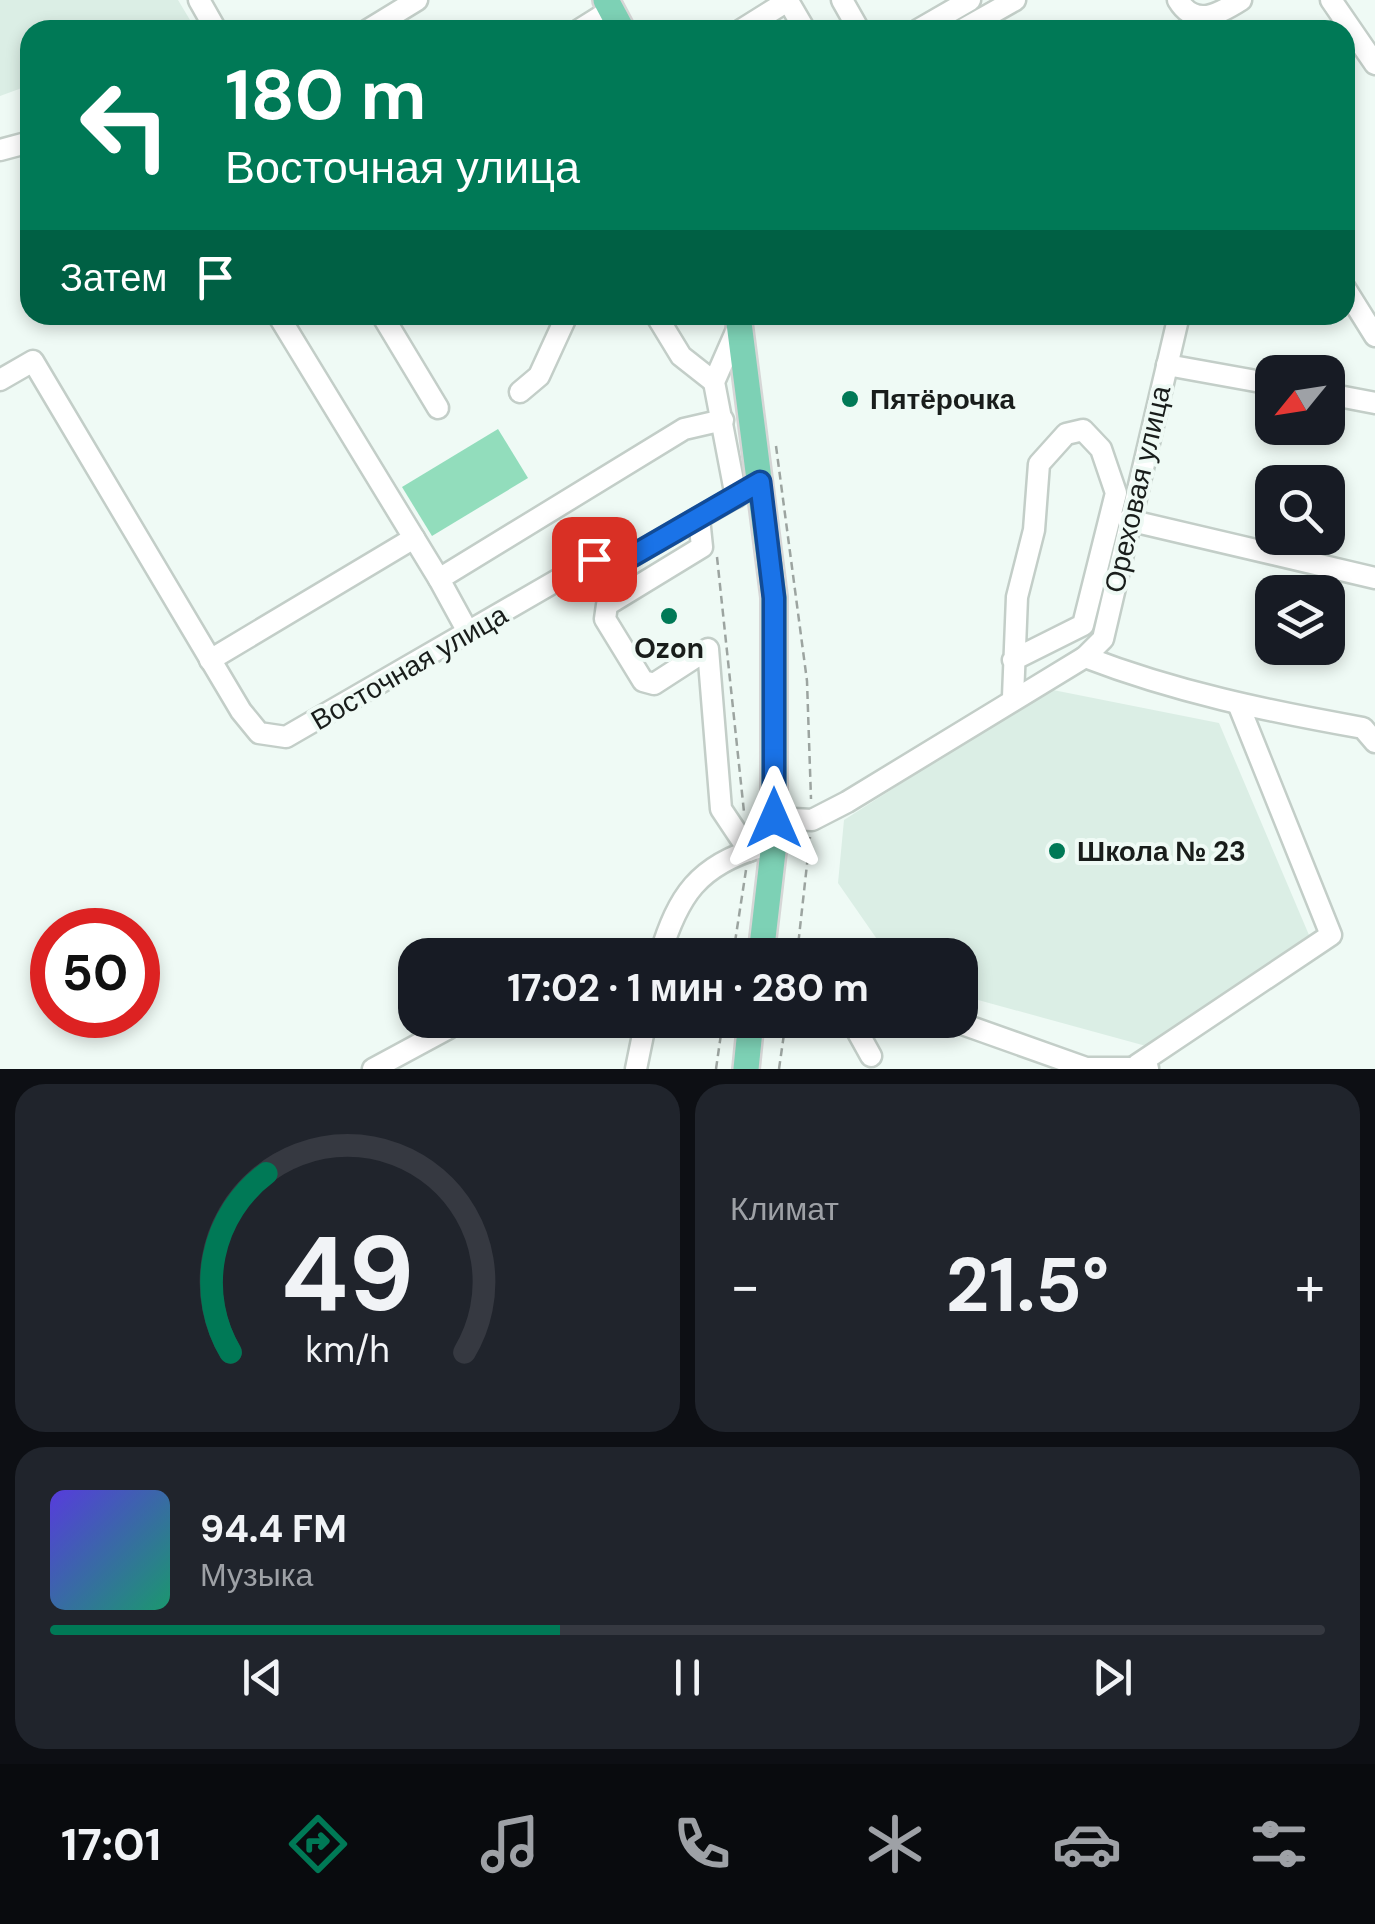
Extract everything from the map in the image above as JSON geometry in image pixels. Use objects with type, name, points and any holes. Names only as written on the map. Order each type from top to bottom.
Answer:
[{"type":"main road","points":[[740,325],[774,598],[774,831],[763,938]]},
{"type":"main road","points":[[746,1069],[750,1038]]},
{"type":"street","points":[[384,20],[417,0]]},
{"type":"street","points":[[757,20],[788,0]]},
{"type":"street","points":[[936,20],[970,0]]},
{"type":"street","points":[[979,20],[1014,0]]},
{"type":"street","points":[[1178,0],[1188,14],[1196,16],[1212,16],[1241,0]]},
{"type":"street","points":[[1355,35],[1375,64]]},
{"type":"street","points":[[1355,304],[1375,336]]},
{"type":"street","points":[[284,325],[468,632]]},
{"type":"street","points":[[388,325],[438,408]]},
{"type":"street","points":[[520,392],[538,376],[562,325]]},
{"type":"street","points":[[662,325],[681,356],[714,382]]},
{"type":"street","points":[[736,497],[714,382],[737,325]]},
{"type":"street","name":"Ореховая улица","points":[[1085,657],[1103,639],[1176,325]]},
{"type":"street","name":"Восточная улица","points":[[0,380],[33,361],[210,660],[260,733],[286,738],[594,559],[620,563],[760,482]]},
{"type":"street","points":[[1166,365],[1255,381]]},
{"type":"street","points":[[1345,397],[1375,403]]},
{"type":"street","points":[[439,579],[684,429],[724,420]]},
{"type":"street","points":[[1014,660],[1082,625],[1116,493],[1101,449],[1083,430],[1066,434],[1039,464],[1034,530],[1016,597],[1014,660],[1014,697]]},
{"type":"street","points":[[699,518],[702,547],[607,605],[605,619],[643,681],[654,684],[708,649],[721,809],[748,850]]},
{"type":"street","points":[[1128,520],[1375,578]]},
{"type":"street","points":[[210,660],[414,538]]},
{"type":"street","points":[[665,938],[674,910],[692,883],[774,831],[812,820],[847,802],[1085,657],[1158,685],[1239,706],[1362,728],[1375,742]]},
{"type":"street","points":[[978,1030],[1086,1068],[1143,1067],[1331,935],[1239,706]]},
{"type":"street","points":[[373,1069],[430,1038]]},
{"type":"street","points":[[636,1069],[642,1038]]},
{"type":"street","points":[[860,1038],[870,1056]]},
{"type":"path","points":[[776,446],[810,715],[812,820],[799,938]]},
{"type":"path","points":[[716,545],[744,811]]},
{"type":"path","points":[[735,938],[748,850]]},
{"type":"path","points":[[716,1069],[720,1038]]},
{"type":"path","points":[[780,1069],[784,1038]]},
{"type":"shaded area","points":[[0,0],[178,0],[190,20],[20,20],[20,89],[0,96]]},
{"type":"shaded area","name":"Школа № 23","points":[[1048,689],[1219,723],[1309,935],[1146,1046],[978,1000],[978,938],[876,938],[838,883],[844,820]]},
{"type":"green space","points":[[498,429],[528,478],[432,536],[402,487]]},
{"type":"place","name":"Пятёрочка","points":[[850,399]]},
{"type":"place","name":"Ozon","points":[[669,616]]},
{"type":"place","name":"Школа № 23","points":[[1057,851]]},
{"type":"route","points":[[594,559],[620,563],[760,482],[774,598],[774,818]]}]
